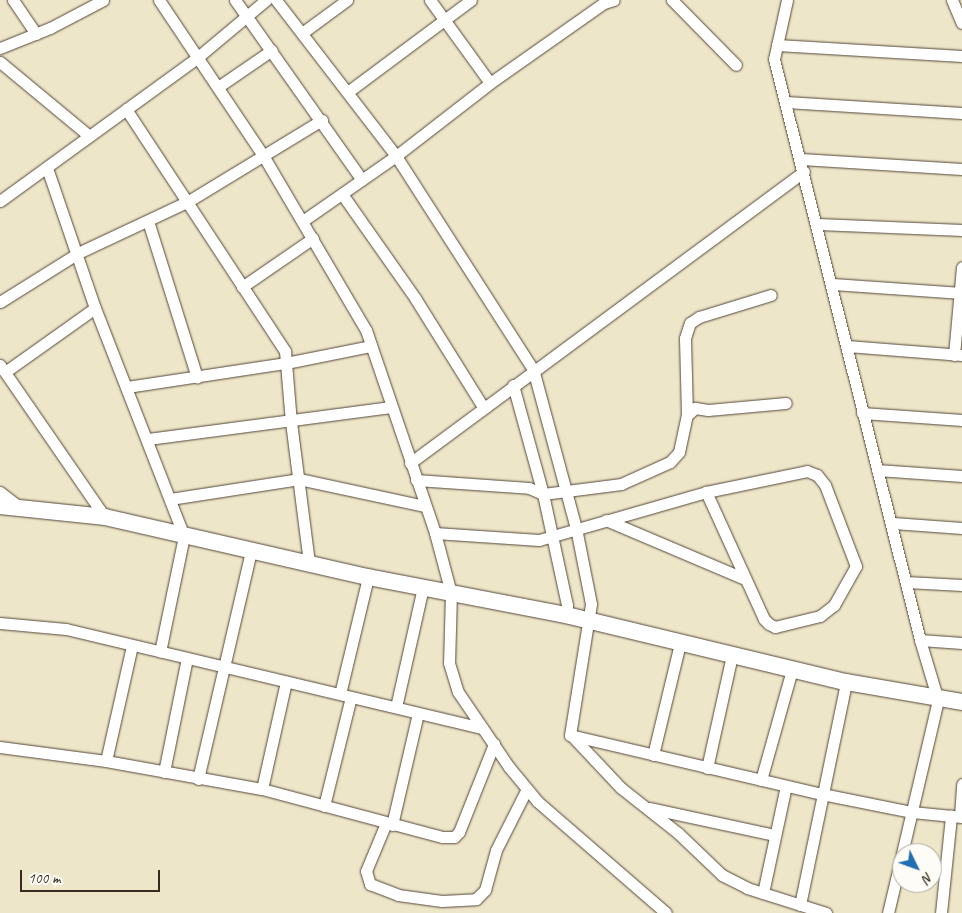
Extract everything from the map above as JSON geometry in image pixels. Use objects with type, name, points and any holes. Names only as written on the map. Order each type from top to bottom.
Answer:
[{"type":"main road","points":[[0,506],[18,506],[105,517],[368,577],[566,615],[846,682],[938,700],[962,702]]},
{"type":"street","points":[[13,0],[36,34]]},
{"type":"street","points":[[0,48],[36,34],[103,0]]},
{"type":"street","points":[[160,0],[304,220],[371,346],[435,533],[451,592],[449,663],[452,679],[482,728],[538,802],[666,913]]},
{"type":"street","points":[[235,0],[322,120],[362,180]]},
{"type":"street","points":[[0,201],[198,57],[266,0]]},
{"type":"street","points":[[276,0],[348,91],[396,156],[533,369],[576,528],[591,604],[570,730],[572,736],[621,788],[722,874],[764,893],[826,913]]},
{"type":"street","points":[[302,33],[346,0]]},
{"type":"street","points":[[430,0],[490,83]]},
{"type":"street","points":[[348,91],[470,0]]},
{"type":"street","points":[[672,0],[736,65]]},
{"type":"street","points":[[787,0],[774,59],[818,224],[862,413],[893,524],[920,640],[938,700],[904,843]]},
{"type":"street","points":[[952,0],[962,22]]},
{"type":"street","points":[[304,220],[396,156],[490,83],[607,1]]},
{"type":"street","points":[[777,44],[962,56]]},
{"type":"street","points":[[218,87],[272,50]]},
{"type":"street","points":[[0,62],[89,136]]},
{"type":"street","points":[[786,102],[962,113]]},
{"type":"street","points":[[126,109],[286,351],[290,422],[309,563]]},
{"type":"street","points":[[0,302],[78,253],[187,202],[264,157],[322,120]]},
{"type":"street","points":[[801,160],[962,169]]},
{"type":"street","points":[[47,168],[78,253],[95,308],[148,439],[184,536],[160,652]]},
{"type":"street","points":[[410,463],[533,369],[804,171]]},
{"type":"street","points":[[342,194],[415,298],[483,407]]},
{"type":"street","points":[[148,221],[198,377]]},
{"type":"street","points":[[818,224],[962,230]]},
{"type":"street","points":[[242,287],[313,238]]},
{"type":"street","points":[[846,346],[958,355],[962,267]]},
{"type":"street","points":[[833,284],[961,293]]},
{"type":"street","points":[[416,480],[529,488],[543,494],[621,484],[658,470],[678,452],[688,415],[685,338],[690,323],[699,318],[771,295]]},
{"type":"street","points":[[95,308],[2,368],[105,517]]},
{"type":"street","points":[[127,387],[286,363],[371,346]]},
{"type":"street","points":[[513,385],[543,494],[567,605],[566,615]]},
{"type":"street","points":[[688,415],[695,408],[708,410],[786,403]]},
{"type":"street","points":[[148,439],[290,422],[391,407]]},
{"type":"street","points":[[862,413],[962,420]]},
{"type":"street","points":[[435,533],[539,540],[706,492],[807,470],[817,475],[825,485],[856,566],[834,605],[820,616],[776,627],[764,619],[706,492]]},
{"type":"street","points":[[877,470],[962,476]]},
{"type":"street","points":[[170,499],[299,479],[425,506]]},
{"type":"street","points":[[0,492],[18,506]]},
{"type":"street","points":[[606,520],[745,579]]},
{"type":"street","points":[[893,524],[962,528]]},
{"type":"street","points":[[198,779],[251,551]]},
{"type":"street","points":[[324,806],[368,577]]},
{"type":"street","points":[[906,582],[962,586]]},
{"type":"street","points":[[396,707],[423,587]]},
{"type":"street","points":[[0,623],[66,630],[482,728]]},
{"type":"street","points":[[920,640],[962,642]]},
{"type":"street","points":[[653,755],[680,643]]},
{"type":"street","points":[[106,761],[132,646]]},
{"type":"street","points":[[707,768],[732,655]]},
{"type":"street","points":[[164,772],[186,658]]},
{"type":"street","points":[[761,780],[792,670]]},
{"type":"street","points":[[262,789],[286,682]]},
{"type":"street","points":[[800,905],[846,682]]},
{"type":"street","points":[[418,713],[389,824],[366,870],[370,884],[398,895],[442,901],[476,899],[485,890],[496,850],[527,789]]},
{"type":"street","points":[[572,736],[822,794],[912,812],[958,816]]},
{"type":"street","points":[[0,747],[106,761],[262,789],[427,834],[456,836],[494,744]]},
{"type":"street","points":[[941,913],[962,784]]},
{"type":"street","points":[[764,893],[786,786]]},
{"type":"street","points":[[645,807],[776,834]]},
{"type":"street","points":[[888,913],[893,893]]}]
